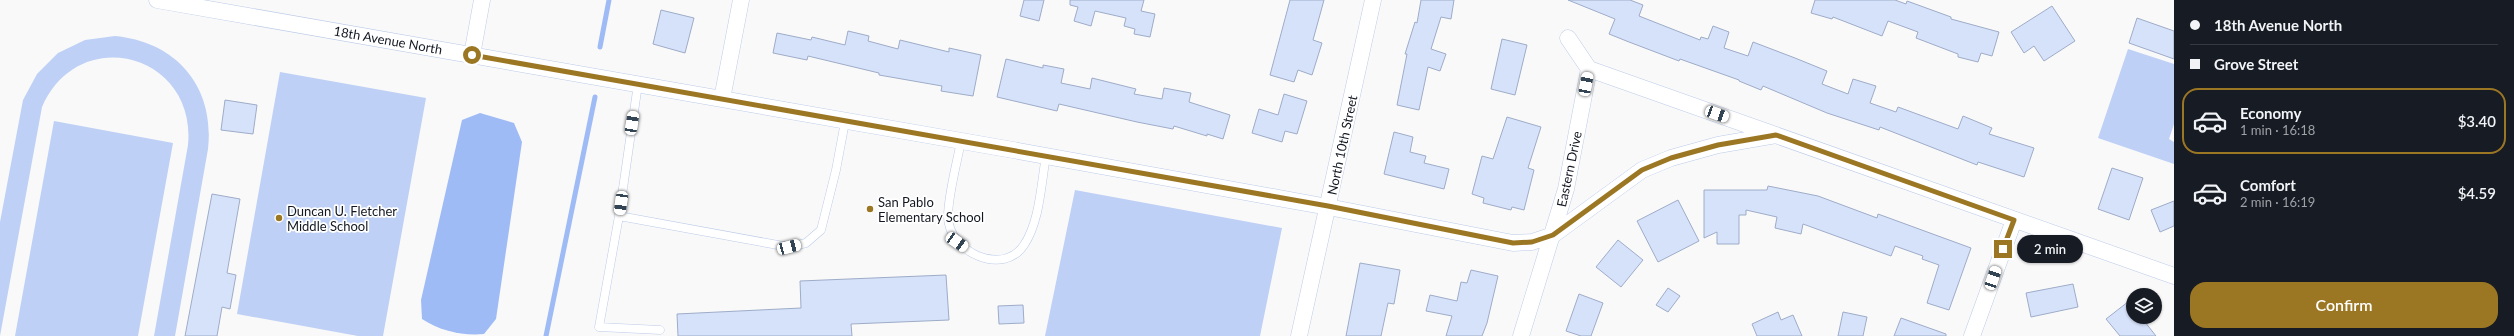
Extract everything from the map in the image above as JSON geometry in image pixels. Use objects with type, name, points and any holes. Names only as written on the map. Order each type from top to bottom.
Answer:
[{"type":"street","name":"18th Avenue North","points":[[157,0],[1328,206],[1513,243],[1532,242],[1553,235],[1642,170],[1671,158],[1718,145],[1776,135]]},
{"type":"street","points":[[472,55],[482,0]]},
{"type":"street","points":[[722,99],[741,0]]},
{"type":"street","name":"North 10th Street","points":[[1299,336],[1373,0]]},
{"type":"street","points":[[1568,38],[1589,69]]},
{"type":"street","name":"18th Avenue North","points":[[1589,69],[2174,276]]},
{"type":"street","name":"Eastern Drive","points":[[1521,336],[1525,318],[1553,235],[1566,189],[1589,69]]},
{"type":"street","points":[[1972,336],[2014,220]]},
{"type":"lane","points":[[638,84],[619,216],[599,326],[660,330]]},
{"type":"lane","points":[[619,216],[789,247],[806,242],[821,230],[836,170],[845,122]]},
{"type":"lane","points":[[961,141],[948,218],[957,242],[976,255],[995,260],[1013,256],[1024,245],[1033,226],[1046,156]]},
{"type":"shaded area","points":[[115,36],[137,40],[157,47],[174,58],[187,72],[198,88],[205,106],[209,127],[208,149],[175,336],[154,336],[188,145],[186,114],[174,89],[156,71],[132,60],[107,58],[82,64],[59,80],[42,107],[0,336],[0,222],[23,100],[37,74],[58,53],[85,40]]},
{"type":"shaded area","points":[[2128,49],[2174,64],[2174,124],[2169,139],[2174,142],[2174,164],[2098,138]]},
{"type":"shaded area","points":[[280,72],[426,98],[383,336],[358,336],[237,314]]},
{"type":"shaded area","points":[[480,113],[514,123],[522,142],[496,319],[484,334],[468,334],[444,330],[422,319],[421,300],[462,120]]},
{"type":"shaded area","points":[[54,121],[173,143],[138,336],[15,336]]},
{"type":"shaded area","points":[[1075,190],[1282,228],[1260,336],[1045,336]]},
{"type":"building","points":[[1024,0],[1044,0],[1039,21],[1020,16]]},
{"type":"building","points":[[1070,0],[1144,0],[1141,11],[1155,14],[1150,37],[1134,34],[1135,29],[1124,26],[1126,18],[1095,11],[1091,26],[1074,21],[1078,7],[1070,5]]},
{"type":"building","points":[[1290,0],[1324,0],[1313,40],[1322,43],[1312,75],[1298,70],[1294,82],[1270,75]]},
{"type":"building","points":[[1421,0],[1454,0],[1451,19],[1441,17],[1431,49],[1446,54],[1440,71],[1428,67],[1419,110],[1397,105],[1407,54],[1405,54],[1415,22],[1417,23]]},
{"type":"building","points":[[1568,0],[1630,0],[1643,5],[1639,16],[1700,40],[1701,37],[1708,39],[1713,26],[1729,32],[1724,48],[1748,56],[1753,42],[1827,71],[1822,84],[1848,94],[1853,79],[1876,86],[1870,103],[1896,112],[1898,107],[1958,129],[1963,116],[1992,128],[1989,134],[2034,148],[2024,177],[1978,162],[1977,165],[1880,127],[1879,130],[1827,113],[1763,86],[1761,90],[1739,80],[1680,59],[1679,61],[1629,42],[1609,34],[1615,19]]},
{"type":"building","points":[[1815,0],[1895,0],[1906,4],[1907,1],[1951,17],[1951,19],[1999,32],[1992,56],[1981,53],[1978,62],[1958,57],[1958,54],[1916,38],[1918,32],[1888,21],[1882,36],[1833,17],[1832,19],[1811,13]]},
{"type":"building","points":[[2052,6],[2075,41],[2044,61],[2034,46],[2024,53],[2011,32]]},
{"type":"building","points":[[661,10],[694,18],[685,53],[653,44]]},
{"type":"building","points":[[2137,18],[2174,31],[2174,59],[2129,43]]},
{"type":"building","points":[[848,31],[869,36],[868,41],[898,49],[900,40],[949,52],[949,48],[981,55],[973,96],[941,91],[942,86],[879,75],[879,73],[808,56],[807,60],[773,53],[777,33],[811,40],[812,37],[845,45]]},
{"type":"building","points":[[1502,39],[1527,45],[1515,95],[1491,89]]},
{"type":"building","points":[[1006,59],[1043,68],[1043,65],[1064,69],[1061,83],[1090,89],[1092,78],[1136,89],[1134,94],[1162,99],[1164,88],[1191,93],[1189,102],[1230,115],[1223,139],[1207,134],[1207,136],[1174,126],[1173,129],[1059,104],[1057,111],[997,97]]},
{"type":"building","points":[[1284,94],[1307,101],[1297,134],[1285,131],[1282,142],[1252,133],[1259,109],[1278,115]]},
{"type":"building","points":[[225,100],[257,105],[253,134],[221,130]]},
{"type":"building","points":[[1507,117],[1541,127],[1528,168],[1534,170],[1524,210],[1512,207],[1511,210],[1483,203],[1484,198],[1472,194],[1482,156],[1493,159]]},
{"type":"building","points":[[1394,132],[1413,137],[1410,152],[1426,156],[1424,163],[1449,169],[1444,189],[1384,174]]},
{"type":"building","points":[[2112,168],[2143,178],[2129,220],[2098,209]]},
{"type":"building","points":[[1768,186],[1818,196],[1877,218],[1878,214],[1971,248],[1949,310],[1927,303],[1939,265],[1922,259],[1923,256],[1895,246],[1891,256],[1803,224],[1801,234],[1775,228],[1777,217],[1746,210],[1746,215],[1739,215],[1739,244],[1717,244],[1717,232],[1704,238],[1704,190],[1767,190]]},
{"type":"building","points":[[212,194],[240,199],[227,273],[236,275],[230,309],[222,307],[217,336],[185,336]]},
{"type":"building","points":[[1678,200],[1699,241],[1658,262],[1637,221]]},
{"type":"building","points":[[2174,201],[2174,226],[2160,232],[2151,210]]},
{"type":"building","points":[[1618,240],[1643,260],[1621,287],[1596,267]]},
{"type":"building","points":[[1360,263],[1400,270],[1394,304],[1388,303],[1381,336],[1346,336]]},
{"type":"building","points":[[1471,270],[1498,276],[1487,323],[1482,336],[1446,336],[1452,316],[1426,311],[1430,295],[1457,301],[1461,282],[1467,283]]},
{"type":"building","points":[[946,275],[949,320],[851,324],[852,336],[678,336],[677,314],[801,308],[800,281]]},
{"type":"building","points":[[2073,284],[2078,307],[2031,317],[2026,293]]},
{"type":"building","points":[[1668,288],[1680,296],[1668,312],[1656,305]]},
{"type":"building","points":[[1579,294],[1603,303],[1591,336],[1581,336],[1566,331]]},
{"type":"building","points":[[2126,303],[2126,324],[2147,324],[2156,336],[2120,336],[2106,319]]},
{"type":"building","points":[[1023,305],[1024,323],[999,324],[998,306]]},
{"type":"building","points":[[1778,312],[1781,320],[1793,315],[1802,336],[1757,336],[1752,324]]},
{"type":"building","points":[[1843,312],[1867,317],[1863,336],[1838,336]]},
{"type":"building","points":[[1901,318],[1946,334],[1946,336],[1894,336]]},
{"type":"waterway","points":[[600,47],[609,0]]},
{"type":"waterway","points":[[546,336],[595,97]]},
{"type":"place","name":"San Pablo Elementary School","points":[[870,209]]},
{"type":"place","name":"Duncan U. Fletcher Middle School","points":[[279,218]]},
{"type":"route","points":[[472,55],[1328,206],[1513,243],[1532,242],[1553,235],[1642,170],[1671,158],[1718,145],[1776,135],[2014,220],[2003,249]]}]
